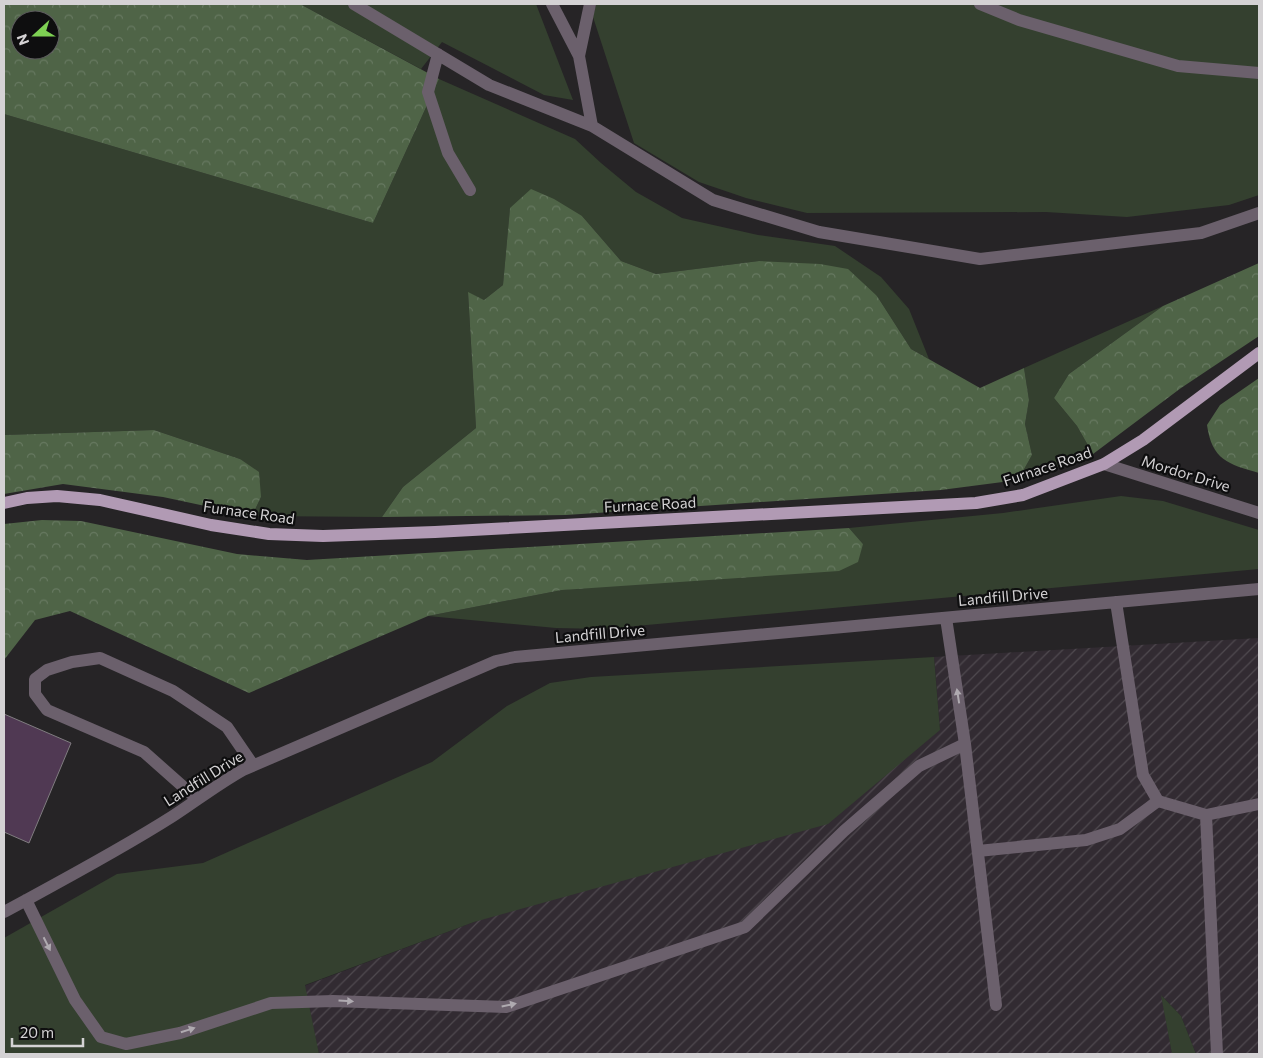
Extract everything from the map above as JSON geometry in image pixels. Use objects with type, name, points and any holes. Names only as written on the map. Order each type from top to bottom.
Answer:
[{"type":"main road","name":"Furnace Road","points":[[4,503],[28,498],[56,496],[100,500],[211,525],[268,534],[323,536],[976,503],[1023,495],[1104,464],[1143,440],[1259,353]]},
{"type":"street","points":[[354,4],[489,85],[592,126],[713,200],[819,232],[980,259],[1202,233],[1259,213]]},
{"type":"street","points":[[552,4],[579,56],[592,126]]},
{"type":"street","points":[[579,56],[590,4]]},
{"type":"street","points":[[980,4],[1019,20],[1178,66],[1259,72]]},
{"type":"street","points":[[438,54],[428,92],[448,153],[470,190]]},
{"type":"street","name":"Mordor Drive","points":[[1104,464],[1259,513]]},
{"type":"street","name":"Landfill Drive","points":[[4,912],[173,816],[219,783],[253,765],[496,661],[515,657],[1259,589]]},
{"type":"street","points":[[1116,602],[1143,775],[1158,800],[1206,815],[1259,804]]},
{"type":"street","points":[[946,618],[965,744],[996,1005]]},
{"type":"street","points":[[197,799],[144,752],[47,710],[35,694],[36,679],[47,670],[72,662],[100,658],[173,691],[227,727],[253,765]]},
{"type":"street","points":[[26,900],[75,1000],[101,1037],[126,1044],[180,1033],[271,1003],[333,1001],[506,1006],[745,927],[844,831],[919,766],[965,744]]},
{"type":"street","points":[[978,851],[1086,840],[1120,830],[1158,800]]},
{"type":"street","points":[[1206,815],[1217,1054]]},
{"type":"shaded area","points":[[1259,638],[1259,1053],[1257,1054],[1196,1054],[1181,1016],[1162,996],[1172,1054],[319,1054],[304,986],[474,922],[940,730],[934,657]]},
{"type":"green space","points":[[4,4],[300,4],[439,79],[373,223],[4,114]]},
{"type":"green space","points":[[300,4],[536,4],[573,100],[544,95],[442,42],[421,69]]},
{"type":"green space","points":[[596,4],[1259,4],[1259,195],[1229,205],[1127,217],[1046,212],[807,213],[746,198],[699,182],[634,143],[593,17]]},
{"type":"green space","points":[[439,79],[575,139],[636,192],[682,218],[758,235],[835,246],[881,277],[909,309],[929,359],[911,349],[877,296],[759,261],[656,274],[621,261],[582,216],[510,208],[503,285],[484,300],[468,293],[476,428],[403,487],[382,517],[252,516],[261,497],[240,459],[154,430],[4,435],[4,114],[373,223]]},
{"type":"green space","points":[[531,189],[554,199],[582,216],[621,261],[656,274],[759,261],[820,264],[848,269],[877,296],[911,349],[980,388],[1024,368],[1029,400],[1025,424],[1032,455],[1018,480],[941,490],[566,515],[382,517],[403,487],[476,428],[468,292],[484,300],[503,285],[510,208]]},
{"type":"green space","points":[[1259,263],[1259,336],[1181,388],[1093,454],[1077,426],[1054,398],[1069,374],[1163,306]]},
{"type":"green space","points":[[1163,306],[1069,374],[1054,398],[1077,426],[1093,454],[1018,480],[1032,455],[1025,424],[1029,400],[1024,368]]},
{"type":"green space","points":[[1259,378],[1259,473],[1238,467],[1223,459],[1213,446],[1207,425],[1220,405]]},
{"type":"green space","points":[[154,430],[240,459],[259,472],[261,497],[252,516],[163,497],[63,484],[4,494],[4,435]]},
{"type":"green space","points":[[1121,496],[1163,501],[1259,530],[1259,569],[603,629],[556,628],[428,616],[562,590],[863,544],[849,528],[1003,513]]},
{"type":"green space","points":[[42,520],[81,521],[237,554],[307,560],[849,528],[863,544],[858,562],[839,571],[562,590],[428,616],[249,693],[70,611],[35,620],[4,660],[4,524]]},
{"type":"green space","points":[[934,657],[940,730],[828,824],[474,922],[305,985],[319,1054],[4,1054],[4,938],[117,874],[203,863],[432,762],[507,706],[550,683],[591,677]]},
{"type":"green space","points":[[1161,995],[1181,1016],[1196,1054],[1172,1054]]},
{"type":"building","points":[[4,714],[71,743],[29,843],[4,832]]}]
